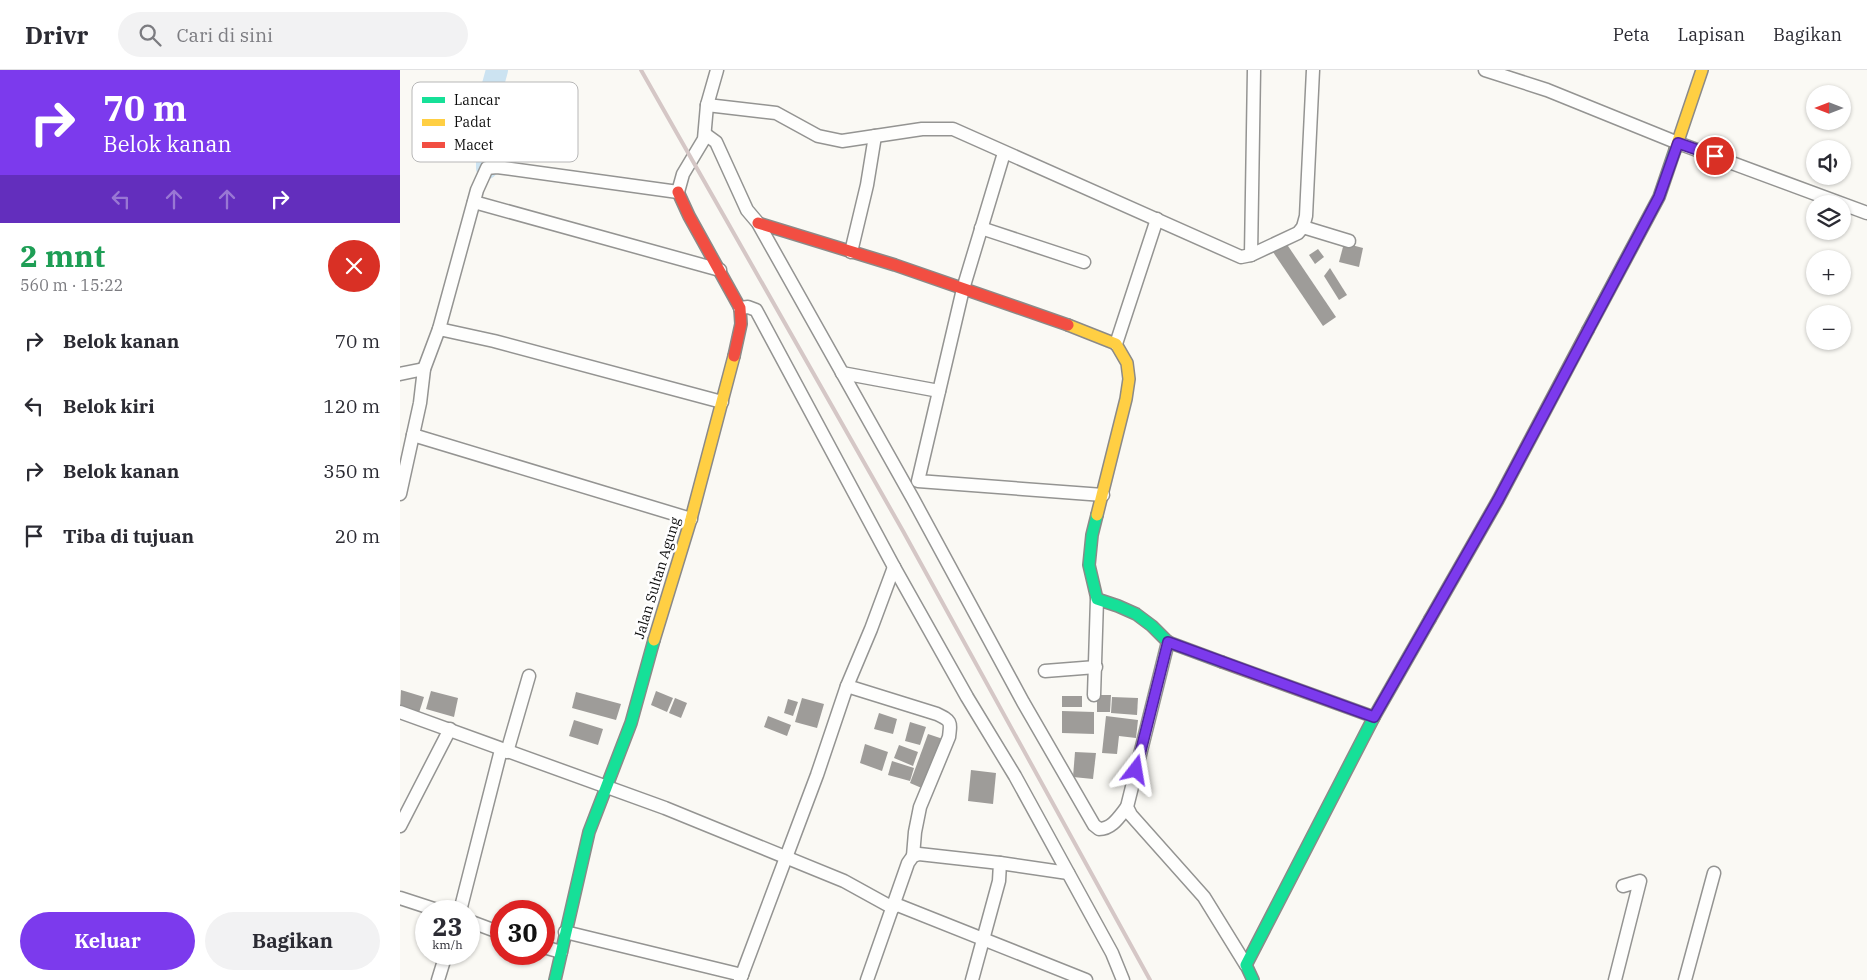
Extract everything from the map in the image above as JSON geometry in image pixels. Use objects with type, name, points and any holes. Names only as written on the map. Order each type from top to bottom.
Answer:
[{"type":"street","points":[[400,494],[420,403],[424,369],[439,329],[482,176],[487,168],[497,167],[678,192],[683,174],[704,138],[707,106],[717,70]]},
{"type":"street","points":[[1252,255],[1254,70]]},
{"type":"street","points":[[707,106],[776,113],[818,136],[830,140],[842,141],[922,129],[953,129],[1236,256],[1252,255],[1298,233],[1303,227],[1306,216],[1313,70]]},
{"type":"street","points":[[1485,70],[1547,90],[1678,143],[1867,213]]},
{"type":"street","points":[[1246,965],[1374,717],[1498,500],[1659,197],[1702,70]]},
{"type":"street","points":[[705,134],[716,142],[747,210],[758,223],[913,499],[1023,702],[1094,825],[1099,830],[1106,830],[1127,807],[1168,642]]},
{"type":"street","points":[[851,252],[867,185],[875,136]]},
{"type":"street","points":[[913,499],[963,289],[1004,153]]},
{"type":"street","name":"Jalan Sultan Agung","points":[[555,980],[589,832],[631,723],[661,615],[691,519],[738,342],[741,324],[740,308],[689,216],[678,192]]},
{"type":"street","points":[[474,202],[720,270]]},
{"type":"street","points":[[1116,344],[1157,219]]},
{"type":"street","points":[[758,223],[1042,315],[1116,344],[1127,363],[1129,379],[1126,400],[1092,535],[1089,565],[1097,599],[1094,695]]},
{"type":"street","points":[[1303,227],[1349,241]]},
{"type":"street","points":[[981,228],[1084,262]]},
{"type":"street","points":[[740,308],[748,307],[756,310],[894,567],[967,697],[1015,776],[1112,953],[1123,980]]},
{"type":"street","points":[[439,329],[494,341],[722,402]]},
{"type":"street","points":[[400,374],[424,369]]},
{"type":"street","points":[[842,373],[939,392]]},
{"type":"street","points":[[413,435],[691,519]]},
{"type":"street","points":[[918,481],[1103,495]]},
{"type":"street","points":[[566,932],[741,977],[847,686],[871,630],[894,567]]},
{"type":"street","points":[[1097,599],[1116,603],[1137,613],[1168,642],[1374,717]]},
{"type":"street","points":[[1044,671],[1096,667]]},
{"type":"street","points":[[463,900],[504,751],[529,676]]},
{"type":"street","points":[[847,686],[937,714],[948,720],[951,725],[949,737],[920,807],[913,856],[908,863],[867,980]]},
{"type":"street","points":[[400,712],[682,815],[844,881],[894,906],[983,938],[1086,980]]},
{"type":"street","points":[[402,819],[450,729]]},
{"type":"street","points":[[1127,807],[1130,815],[1204,897],[1246,965],[1253,980]]},
{"type":"street","points":[[913,856],[919,854],[1068,873]]},
{"type":"street","points":[[972,980],[999,881],[1000,863]]},
{"type":"street","points":[[1685,980],[1714,873]]},
{"type":"street","points":[[1615,980],[1640,881],[1624,886]]},
{"type":"street","points":[[400,898],[415,903]]},
{"type":"street","points":[[555,950],[561,952]]},
{"type":"street","points":[[438,980],[443,965]]},
{"type":"building","points":[[1286,243],[1336,317],[1323,326],[1273,252]]},
{"type":"building","points":[[1344,243],[1363,248],[1359,267],[1339,262]]},
{"type":"building","points":[[1318,249],[1324,257],[1315,264],[1309,255]]},
{"type":"building","points":[[1330,268],[1347,295],[1339,300],[1324,276]]},
{"type":"building","points":[[401,690],[424,697],[418,716],[400,710]]},
{"type":"building","points":[[431,691],[458,698],[454,717],[426,709]]},
{"type":"building","points":[[656,691],[673,698],[667,712],[651,705]]},
{"type":"building","points":[[576,692],[621,704],[616,720],[572,708]]},
{"type":"building","points":[[1097,695],[1111,695],[1110,712],[1097,712]]},
{"type":"building","points":[[1062,696],[1082,696],[1082,707],[1062,707]]},
{"type":"building","points":[[1112,697],[1138,698],[1137,715],[1111,713]]},
{"type":"building","points":[[675,698],[687,703],[681,718],[669,713]]},
{"type":"building","points":[[802,698],[824,704],[817,728],[795,722]]},
{"type":"building","points":[[788,699],[798,702],[793,716],[784,713]]},
{"type":"building","points":[[1062,711],[1094,712],[1094,734],[1062,733]]},
{"type":"building","points":[[879,713],[897,719],[893,734],[874,729]]},
{"type":"building","points":[[768,716],[791,725],[787,736],[764,727]]},
{"type":"building","points":[[1106,716],[1138,720],[1136,738],[1119,736],[1117,754],[1102,753]]},
{"type":"building","points":[[574,720],[603,729],[598,745],[569,736]]},
{"type":"building","points":[[910,722],[926,727],[920,745],[905,741]]},
{"type":"building","points":[[928,734],[943,739],[924,789],[910,783]]},
{"type":"building","points":[[865,744],[888,752],[882,771],[860,763]]},
{"type":"building","points":[[899,745],[918,752],[913,766],[894,758]]},
{"type":"building","points":[[1075,752],[1096,753],[1093,779],[1073,777]]},
{"type":"building","points":[[892,761],[914,768],[910,781],[888,775]]},
{"type":"building","points":[[971,770],[996,773],[993,804],[968,801]]},
{"type":"waterway","points":[[494,82],[497,70]]},
{"type":"waterway","points":[[487,162],[487,168]]},
{"type":"railway","points":[[641,70],[903,531],[1150,980]]},
{"type":"traffic: fast","points":[[1588,330],[1659,197],[1675,150]]},
{"type":"traffic: fast","points":[[1097,515],[1092,535],[1089,565],[1097,599],[1136,614],[1152,626],[1168,642],[1222,662]]},
{"type":"traffic: fast","points":[[1253,980],[1246,965],[1374,717],[1430,619]]},
{"type":"traffic: fast","points":[[555,980],[589,832],[631,723],[654,640]]},
{"type":"traffic: slow","points":[[1675,150],[1702,70]]},
{"type":"traffic: slow","points":[[1068,325],[1116,344],[1127,363],[1129,379],[1126,399],[1097,515]]},
{"type":"traffic: slow","points":[[1430,619],[1498,500],[1588,330]]},
{"type":"traffic: slow","points":[[654,640],[691,519],[734,356]]},
{"type":"traffic: jam","points":[[678,192],[689,216],[740,308],[741,324],[734,356]]},
{"type":"traffic: jam","points":[[758,223],[895,265],[1068,325]]},
{"type":"traffic: jam","points":[[1222,662],[1374,717]]},
{"type":"route","points":[[1136,770],[1168,642],[1374,717],[1498,500],[1563,380],[1659,197],[1678,143],[1715,156]]}]
